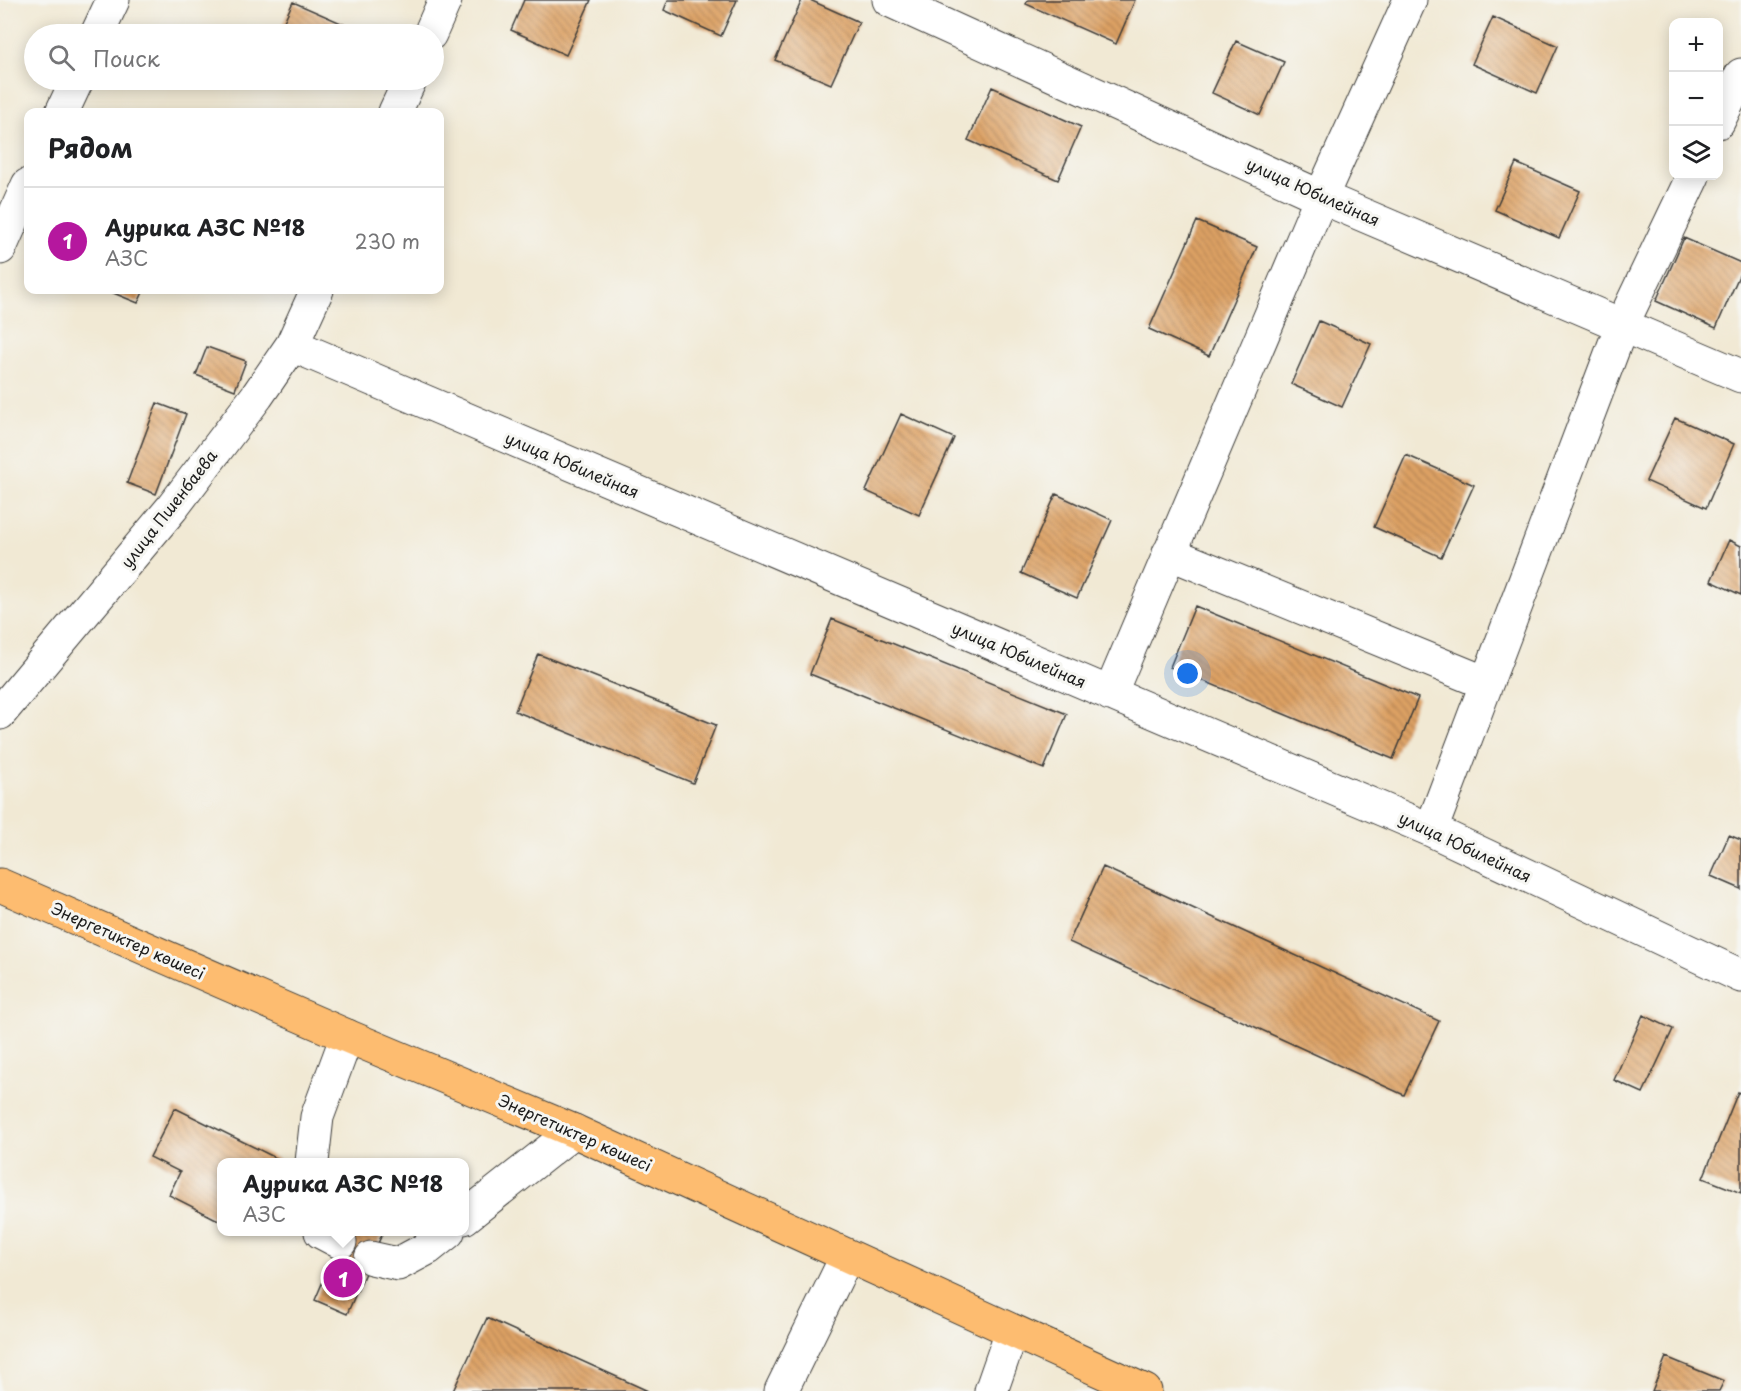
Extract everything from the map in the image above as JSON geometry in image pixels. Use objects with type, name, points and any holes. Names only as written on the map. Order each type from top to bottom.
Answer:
[{"type":"main road","name":"Энергетиктер көшесі","points":[[0,885],[347,1036],[574,1131],[1145,1391]]},
{"type":"street","points":[[102,24],[113,0]]},
{"type":"street","points":[[434,24],[445,0]]},
{"type":"street","name":"улица Юбилейная","points":[[889,0],[1321,197],[1741,376]]},
{"type":"street","points":[[1110,694],[1321,197],[1410,0]]},
{"type":"street","points":[[1723,113],[1741,75]]},
{"type":"street","points":[[64,108],[72,90]]},
{"type":"street","points":[[397,108],[405,90]]},
{"type":"street","points":[[1431,830],[1622,325],[1691,180]]},
{"type":"street","points":[[0,248],[24,194]]},
{"type":"street","name":"улица Пшенбаева","points":[[0,713],[172,508],[257,396],[292,345],[314,294]]},
{"type":"street","name":"улица Юбилейная","points":[[292,345],[1431,830],[1741,976]]},
{"type":"street","points":[[1169,554],[1486,683]]},
{"type":"street","points":[[312,1158],[317,1117],[347,1036]]},
{"type":"street","points":[[469,1215],[574,1131]]},
{"type":"street","points":[[371,1258],[398,1264],[428,1248],[443,1236]]},
{"type":"street","points":[[781,1391],[847,1256]]},
{"type":"street","points":[[991,1391],[1012,1331]]},
{"type":"building","points":[[524,0],[591,0],[566,55],[511,30]]},
{"type":"building","points":[[668,0],[737,0],[721,36],[664,10]]},
{"type":"building","points":[[802,0],[810,0],[859,22],[831,84],[775,60]]},
{"type":"building","points":[[1028,0],[1135,0],[1116,44],[1026,4]]},
{"type":"building","points":[[293,2],[343,24],[283,24]]},
{"type":"building","points":[[1493,17],[1558,46],[1537,93],[1472,64]]},
{"type":"building","points":[[1236,41],[1284,62],[1260,115],[1212,93]]},
{"type":"building","points":[[992,87],[1081,127],[1058,180],[968,140]]},
{"type":"building","points":[[1516,163],[1580,191],[1559,238],[1495,210]]},
{"type":"building","points":[[1197,221],[1257,247],[1209,356],[1149,329]]},
{"type":"building","points":[[1684,238],[1741,263],[1741,271],[1716,328],[1656,301]]},
{"type":"building","points":[[116,294],[142,294],[138,303]]},
{"type":"building","points":[[1319,321],[1371,344],[1342,407],[1291,384]]},
{"type":"building","points":[[207,347],[246,361],[235,390],[196,375]]},
{"type":"building","points":[[157,403],[186,414],[156,494],[127,483]]},
{"type":"building","points":[[901,414],[954,438],[919,515],[866,491]]},
{"type":"building","points":[[1675,418],[1734,444],[1706,508],[1646,481]]},
{"type":"building","points":[[1406,455],[1474,485],[1441,557],[1374,527]]},
{"type":"building","points":[[1056,494],[1112,520],[1077,598],[1021,573]]},
{"type":"building","points":[[1729,540],[1741,546],[1741,595],[1711,581]]},
{"type":"building","points":[[1195,606],[1418,698],[1393,759],[1170,667]]},
{"type":"building","points":[[832,619],[1067,714],[1044,769],[810,674]]},
{"type":"building","points":[[538,654],[716,725],[693,783],[515,711]]},
{"type":"building","points":[[1729,835],[1741,840],[1741,889],[1711,876]]},
{"type":"building","points":[[1103,867],[1439,1021],[1404,1095],[1069,942]]},
{"type":"building","points":[[1643,1015],[1673,1029],[1643,1093],[1614,1080]]},
{"type":"building","points":[[1738,1092],[1741,1094],[1741,1193],[1703,1178]]},
{"type":"building","points":[[175,1108],[276,1158],[217,1158],[217,1219],[169,1195],[180,1172],[150,1157]]},
{"type":"building","points":[[342,1236],[381,1236],[347,1314],[315,1300]]},
{"type":"building","points":[[487,1318],[648,1391],[453,1391]]},
{"type":"building","points":[[1666,1357],[1724,1381],[1719,1391],[1652,1391]]},
{"type":"place","name":"Аурика АЗС №18","points":[[343,1278]]}]
